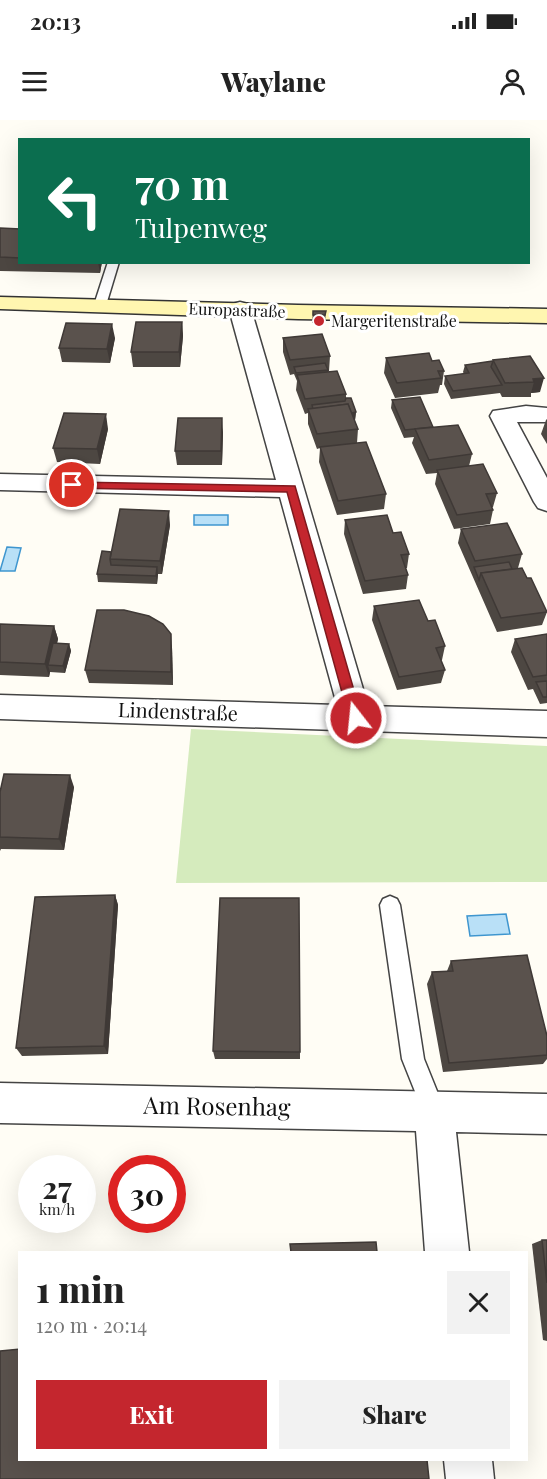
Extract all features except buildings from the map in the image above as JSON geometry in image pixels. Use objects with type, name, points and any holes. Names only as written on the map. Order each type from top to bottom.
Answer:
[{"type":"main road","name":"Europastraße","points":[[0,303],[547,316]]},
{"type":"street","points":[[240,309],[356,718]]},
{"type":"street","points":[[547,415],[526,413],[502,416],[547,502]]},
{"type":"street","points":[[0,482],[291,489]]},
{"type":"street","name":"Lindenstraße","points":[[0,707],[547,724]]},
{"type":"street","name":"Am Rosenhag","points":[[0,1103],[547,1114]]},
{"type":"street","points":[[434,1111],[447,1251]]},
{"type":"street","points":[[468,1461],[470,1479]]},
{"type":"lane","points":[[100,305],[113,264]]},
{"type":"lane","points":[[390,905],[413,1059],[434,1111]]},
{"type":"green space","points":[[191,729],[547,746],[547,882],[176,883]]},
{"type":"water","points":[[194,515],[228,515],[228,525],[194,525]]},
{"type":"water","points":[[7,547],[21,548],[15,571],[0,571]]},
{"type":"water","points":[[506,914],[510,934],[470,936],[467,916]]},
{"type":"place","name":"Margeritenstraße","points":[[319,321]]},
{"type":"route","points":[[72,485],[291,489],[356,718]]}]
